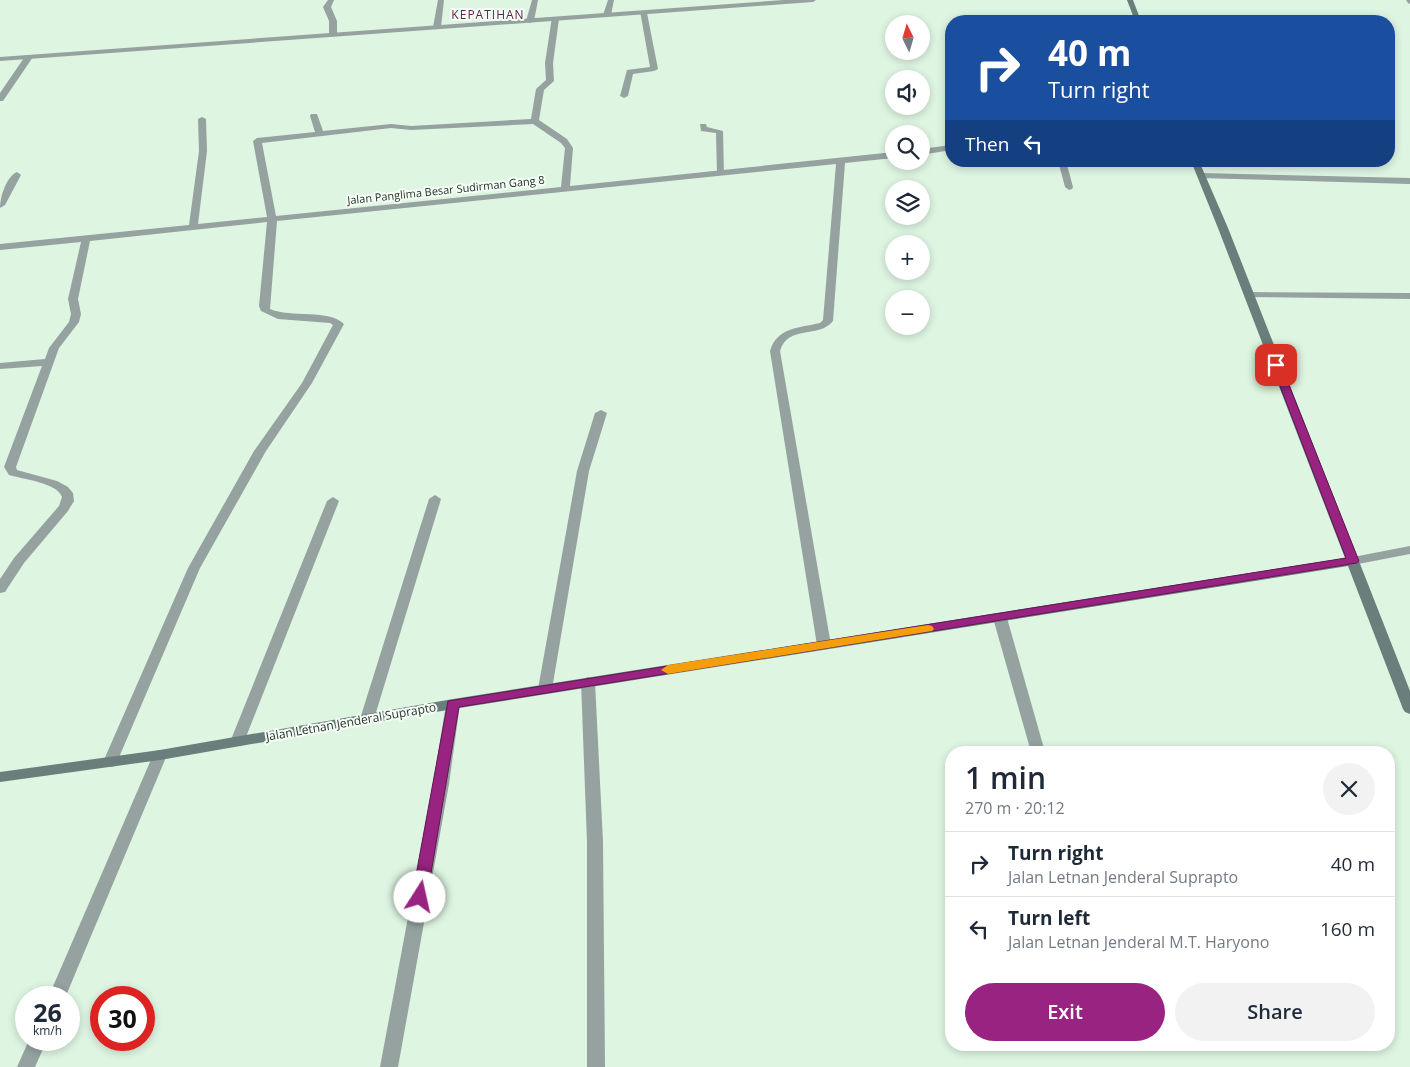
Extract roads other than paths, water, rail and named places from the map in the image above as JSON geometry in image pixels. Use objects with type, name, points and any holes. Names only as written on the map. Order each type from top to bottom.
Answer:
[{"type":"main road","points":[[1130,0],[1136,15]]},
{"type":"main road","points":[[1197,167],[1250,295],[1410,709]]},
{"type":"main road","name":"Jalan Letnan Jenderal Suprapto","points":[[0,777],[160,755],[588,682],[1353,561]]},
{"type":"street","points":[[331,0],[327,7],[333,21],[333,34]]},
{"type":"street","points":[[438,27],[441,0]]},
{"type":"street","points":[[530,21],[535,0]]},
{"type":"street","points":[[607,15],[611,0]]},
{"type":"street","points":[[0,59],[813,0]]},
{"type":"street","points":[[624,96],[630,72],[654,69],[643,13]]},
{"type":"street","points":[[535,121],[540,89],[550,81],[549,63],[555,19]]},
{"type":"street","points":[[0,99],[29,57]]},
{"type":"street","points":[[314,116],[320,134]]},
{"type":"street","points":[[193,228],[203,151],[202,119]]},
{"type":"street","points":[[110,762],[194,568],[260,451],[307,383],[339,324],[332,320],[278,316],[266,311],[264,306],[272,220],[257,141],[391,126],[411,128],[535,121],[564,142],[569,148],[565,189]]},
{"type":"street","points":[[703,126],[704,129],[719,131],[721,173]]},
{"type":"street","points":[[930,151],[945,149]]},
{"type":"street","name":"Jalan Panglima Besar Sudirman Gang 8","points":[[0,246],[272,220],[885,156]]},
{"type":"street","points":[[824,645],[775,352],[778,341],[786,334],[824,325],[828,321],[841,160]]},
{"type":"street","points":[[1064,167],[1070,187]]},
{"type":"street","points":[[0,205],[17,174]]},
{"type":"street","points":[[1201,176],[1410,181]]},
{"type":"street","points":[[0,589],[19,562],[64,508],[68,500],[68,494],[65,490],[56,485],[14,472],[10,468],[54,348],[74,322],[76,314],[73,299],[86,238]]},
{"type":"street","points":[[1250,295],[1410,296]]},
{"type":"street","points":[[0,366],[48,362]]},
{"type":"street","points":[[545,689],[583,472],[601,412]]},
{"type":"street","points":[[367,719],[435,499]]},
{"type":"street","points":[[237,742],[333,501]]},
{"type":"street","points":[[1353,561],[1410,550]]},
{"type":"street","points":[[1000,618],[1036,746]]},
{"type":"street","points":[[588,682],[595,842],[596,1067]]},
{"type":"street","points":[[389,1067],[441,784],[453,704]]},
{"type":"street","points":[[61,986],[160,755]]},
{"type":"street","points":[[26,1067],[33,1051]]},
{"type":"district","name":"KEPATIHAN","points":[[488,15]]}]
